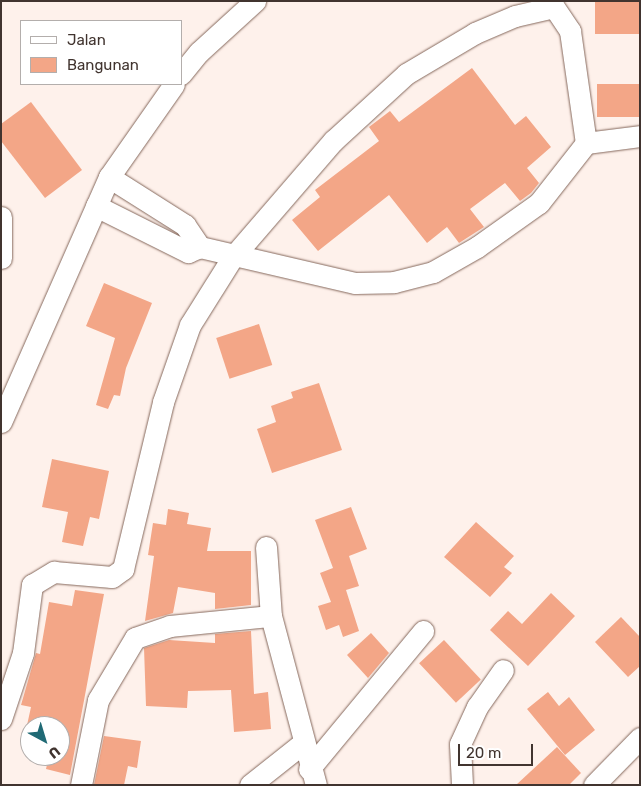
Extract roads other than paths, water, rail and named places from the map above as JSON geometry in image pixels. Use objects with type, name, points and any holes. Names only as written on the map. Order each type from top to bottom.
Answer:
[{"type":"street","points":[[182,73],[199,52],[255,1]]},
{"type":"street","points":[[1,718],[23,653],[32,585],[54,572],[112,577],[123,569],[163,402],[190,325],[232,258],[332,141],[406,74],[475,33],[515,16],[554,7],[564,17],[574,50],[586,143]]},
{"type":"street","points":[[1,422],[109,178],[173,85]]},
{"type":"street","points":[[109,178],[185,224],[200,247],[232,258],[355,284],[394,282],[433,272],[477,247],[539,203],[586,143],[640,136]]},
{"type":"street","points":[[96,206],[176,248],[188,252],[200,247]]},
{"type":"street","points":[[1,217],[1,258]]},
{"type":"street","points":[[266,547],[271,616],[312,777]]},
{"type":"street","points":[[81,785],[98,700],[135,638],[170,626],[271,616]]},
{"type":"street","points":[[312,777],[424,630]]},
{"type":"street","points":[[462,785],[460,744],[476,707],[503,670]]},
{"type":"street","points":[[594,785],[640,738]]},
{"type":"street","points":[[250,785],[303,743]]}]
